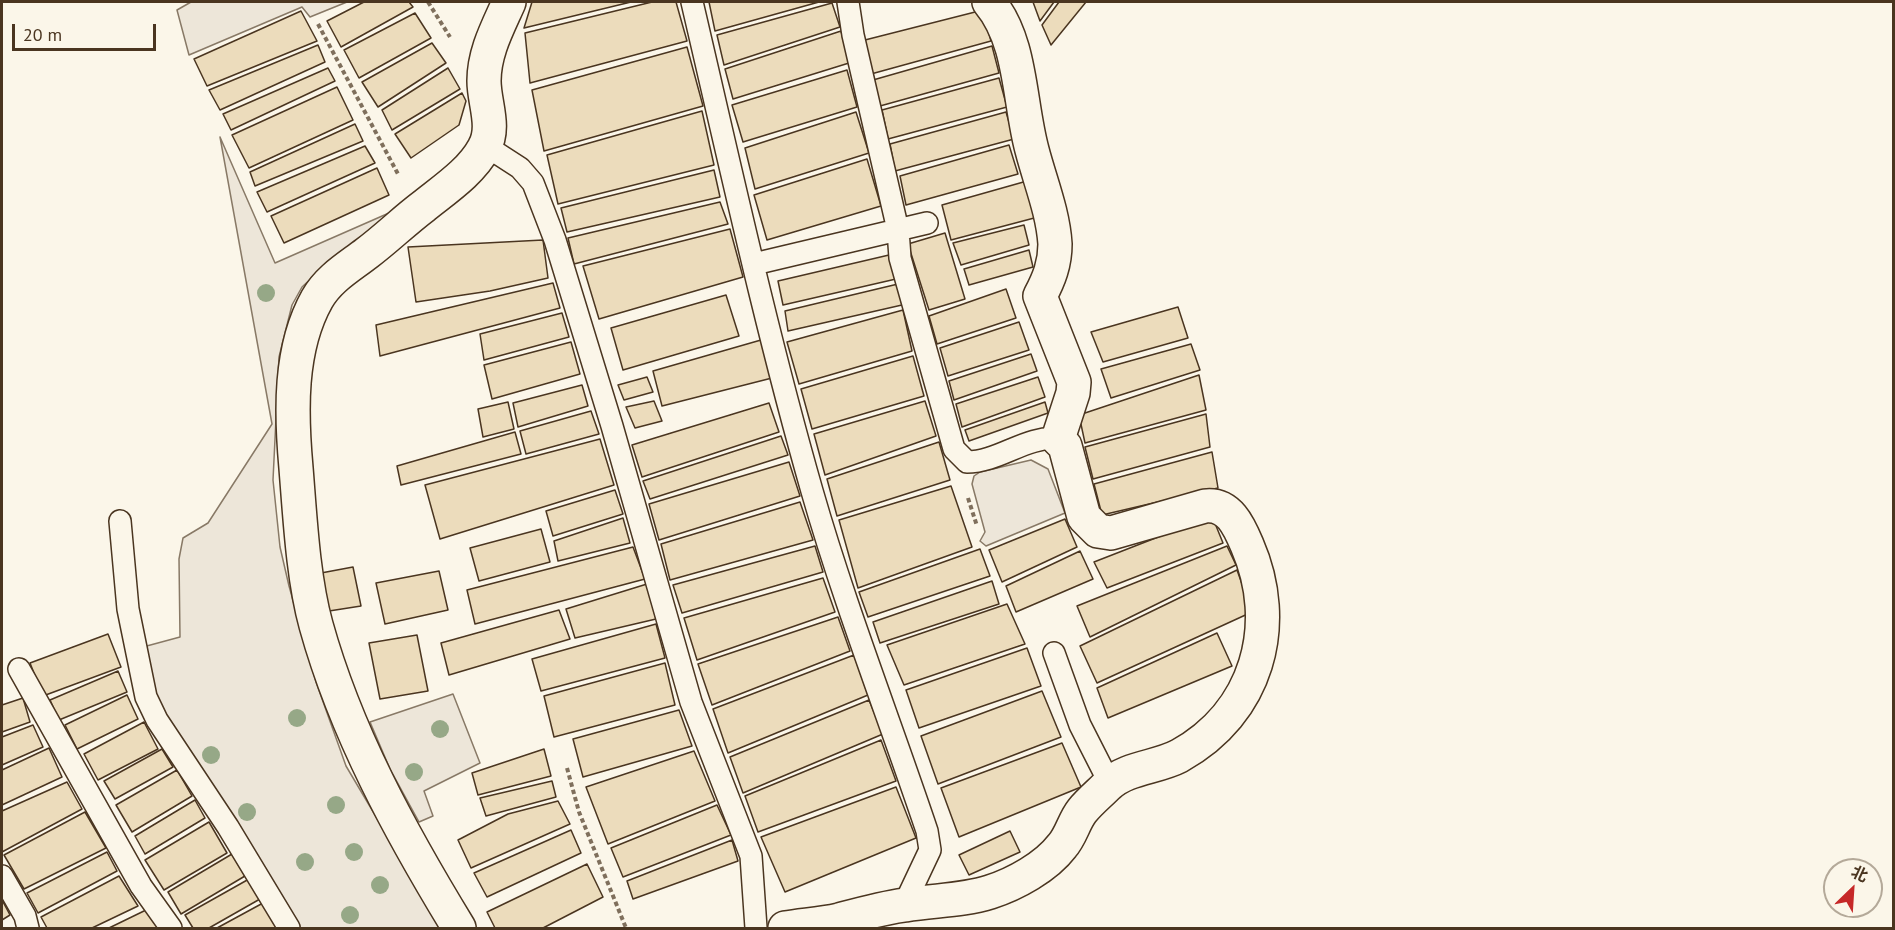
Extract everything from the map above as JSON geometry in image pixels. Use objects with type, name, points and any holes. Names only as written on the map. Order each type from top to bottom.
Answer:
[{"type":"street","points":[[459,928],[412,849],[351,729],[329,668],[315,623],[309,589],[292,428],[292,399],[308,318],[328,283],[452,183],[486,147],[490,126],[484,82],[486,65],[495,32],[509,2]]},
{"type":"street","points":[[785,928],[837,920],[863,912],[904,905],[959,899],[1010,883],[1051,859],[1064,844],[1083,810],[1110,783],[1127,773],[1178,756],[1216,729],[1232,711],[1255,667],[1265,618],[1263,597],[1258,573],[1237,522],[1215,504],[1111,533],[1098,531],[1090,526],[1084,517],[1065,446],[1058,439],[1073,393],[1074,382],[1041,296],[1051,273],[1055,242],[1025,124],[1010,46],[995,8],[989,2]]},
{"type":"lane","points":[[692,2],[754,264],[815,501],[927,831],[930,850],[904,905]]},
{"type":"lane","points":[[848,2],[853,35],[898,230],[900,258],[954,449],[967,462],[979,462],[1040,439],[1058,439]]},
{"type":"lane","points":[[486,147],[520,168],[533,183],[555,240],[612,426],[691,702],[751,856],[756,928]]},
{"type":"lane","points":[[754,264],[927,223]]},
{"type":"lane","points":[[120,521],[128,609],[146,697],[157,720],[228,827],[289,928]]},
{"type":"lane","points":[[1054,653],[1080,725],[1110,783]]},
{"type":"lane","points":[[19,669],[141,886],[171,928]]},
{"type":"lane","points":[[2,876],[25,916],[28,928]]},
{"type":"path","points":[[318,24],[405,188],[424,206]]},
{"type":"path","points":[[567,768],[579,812],[626,928]]},
{"type":"shaded area","points":[[191,2],[347,2],[310,17],[302,7],[189,55],[177,10]]},
{"type":"shaded area","points":[[220,137],[275,263],[389,213],[382,223],[302,287],[292,305],[279,357],[273,480],[280,547],[289,586],[316,682],[346,766],[442,928],[294,928],[171,726],[152,688],[143,647],[180,637],[179,559],[183,538],[208,523],[272,424]]},
{"type":"shaded area","points":[[1031,460],[1048,469],[1065,513],[986,546],[980,541],[985,532],[972,484],[974,476],[980,472]]},
{"type":"shaded area","points":[[453,694],[480,763],[424,791],[433,816],[419,822],[390,769],[370,722]]},
{"type":"building","points":[[364,2],[409,2],[413,7],[341,47],[327,21]]},
{"type":"building","points":[[532,2],[631,2],[524,28]]},
{"type":"building","points":[[652,2],[676,2],[687,41],[530,83],[525,33]]},
{"type":"building","points":[[709,2],[819,2],[715,31]]},
{"type":"building","points":[[1033,2],[1054,2],[1040,21]]},
{"type":"building","points":[[1059,2],[1086,2],[1051,45],[1042,25]]},
{"type":"building","points":[[832,3],[840,27],[724,65],[717,35]]},
{"type":"building","points":[[983,10],[991,41],[871,74],[861,41]]},
{"type":"building","points":[[301,11],[317,41],[207,86],[194,59]]},
{"type":"building","points":[[415,13],[431,38],[359,78],[344,50]]},
{"type":"building","points":[[841,31],[849,63],[733,99],[725,69]]},
{"type":"building","points":[[432,43],[446,63],[378,107],[362,82]]},
{"type":"building","points":[[318,45],[325,62],[220,110],[209,90]]},
{"type":"building","points":[[992,46],[999,73],[880,106],[873,80]]},
{"type":"building","points":[[687,47],[703,106],[544,151],[532,90]]},
{"type":"building","points":[[328,68],[335,81],[231,130],[223,114]]},
{"type":"building","points":[[448,68],[460,89],[392,130],[382,110]]},
{"type":"building","points":[[847,70],[857,107],[743,142],[732,105]]},
{"type":"building","points":[[999,78],[1007,107],[888,139],[882,110]]},
{"type":"building","points":[[337,87],[353,120],[249,168],[232,135]]},
{"type":"building","points":[[462,93],[466,101],[459,125],[411,158],[395,134]]},
{"type":"building","points":[[702,111],[714,165],[558,204],[547,155]]},
{"type":"building","points":[[856,112],[869,153],[755,189],[745,148]]},
{"type":"building","points":[[1006,112],[1014,139],[895,171],[890,144]]},
{"type":"building","points":[[355,124],[363,141],[255,186],[250,172]]},
{"type":"building","points":[[1009,145],[1018,174],[906,205],[900,176]]},
{"type":"building","points":[[365,146],[375,163],[267,212],[257,192]]},
{"type":"building","points":[[867,159],[881,206],[767,240],[754,195]]},
{"type":"building","points":[[377,168],[389,195],[284,243],[271,216]]},
{"type":"building","points":[[714,170],[720,197],[567,232],[561,208]]},
{"type":"building","points":[[1027,181],[1038,217],[951,240],[942,205]]},
{"type":"building","points":[[720,202],[728,224],[574,264],[568,238]]},
{"type":"building","points":[[1024,225],[1029,245],[961,265],[953,243]]},
{"type":"building","points":[[730,229],[743,277],[599,319],[583,266]]},
{"type":"building","points":[[945,233],[965,299],[929,310],[908,244]]},
{"type":"building","points":[[543,240],[548,278],[490,291],[416,302],[408,247]]},
{"type":"building","points":[[1029,250],[1033,267],[969,285],[964,269]]},
{"type":"building","points":[[889,255],[896,279],[783,305],[778,281]]},
{"type":"building","points":[[553,283],[560,308],[380,356],[376,325]]},
{"type":"building","points":[[898,284],[902,305],[788,331],[785,311]]},
{"type":"building","points":[[1006,289],[1016,318],[937,344],[929,316]]},
{"type":"building","points":[[726,295],[739,336],[623,370],[611,328]]},
{"type":"building","points":[[1178,307],[1188,338],[1103,362],[1091,332]]},
{"type":"building","points":[[903,310],[912,351],[799,384],[787,342]]},
{"type":"building","points":[[562,313],[569,337],[484,360],[480,334]]},
{"type":"building","points":[[1019,322],[1029,350],[948,376],[940,348]]},
{"type":"building","points":[[761,340],[772,378],[662,406],[653,371]]},
{"type":"building","points":[[571,342],[580,374],[492,399],[484,365]]},
{"type":"building","points":[[1191,344],[1200,370],[1111,398],[1101,369]]},
{"type":"building","points":[[1031,354],[1037,371],[954,400],[949,381]]},
{"type":"building","points":[[913,356],[924,396],[812,429],[801,389]]},
{"type":"building","points":[[1199,375],[1206,410],[1085,443],[1079,415]]},
{"type":"building","points":[[647,377],[653,392],[624,400],[618,385]]},
{"type":"building","points":[[1038,377],[1045,397],[962,427],[956,404]]},
{"type":"building","points":[[582,385],[588,406],[518,427],[513,403]]},
{"type":"building","points":[[654,401],[662,421],[635,428],[626,407]]},
{"type":"building","points":[[925,401],[936,436],[825,475],[814,434]]},
{"type":"building","points":[[508,402],[514,429],[483,437],[478,409]]},
{"type":"building","points":[[1045,402],[1048,413],[969,441],[965,430]]},
{"type":"building","points":[[769,403],[779,432],[642,477],[632,445]]},
{"type":"building","points":[[591,411],[599,434],[526,454],[520,431]]},
{"type":"building","points":[[1206,414],[1210,447],[1093,479],[1085,447]]},
{"type":"building","points":[[515,432],[521,454],[401,485],[397,466]]},
{"type":"building","points":[[781,436],[788,455],[650,499],[643,481]]},
{"type":"building","points":[[600,439],[614,485],[440,539],[425,485]]},
{"type":"building","points":[[939,442],[950,480],[837,516],[827,479]]},
{"type":"building","points":[[1212,452],[1218,488],[1102,515],[1094,484]]},
{"type":"building","points":[[789,462],[800,496],[659,540],[649,504]]},
{"type":"building","points":[[951,486],[972,547],[858,588],[839,520]]},
{"type":"building","points":[[615,490],[623,514],[553,536],[546,511]]},
{"type":"building","points":[[800,502],[813,540],[670,580],[661,544]]},
{"type":"building","points":[[1212,516],[1223,543],[1107,588],[1094,562]]},
{"type":"building","points":[[623,518],[630,543],[558,561],[554,541]]},
{"type":"building","points":[[1065,519],[1077,547],[1002,582],[989,550]]},
{"type":"building","points":[[541,529],[550,562],[479,581],[470,548]]},
{"type":"building","points":[[815,546],[823,572],[682,613],[673,585]]},
{"type":"building","points":[[1227,546],[1236,565],[1090,637],[1077,606]]},
{"type":"building","points":[[633,547],[645,579],[475,624],[467,590]]},
{"type":"building","points":[[980,549],[990,576],[868,617],[859,592]]},
{"type":"building","points":[[1080,551],[1093,579],[1016,612],[1006,586]]},
{"type":"building","points":[[353,567],[361,606],[329,611],[321,573]]},
{"type":"building","points":[[1237,570],[1252,612],[1097,683],[1080,646]]},
{"type":"building","points":[[439,571],[448,610],[385,624],[376,583]]},
{"type":"building","points":[[823,578],[835,612],[697,660],[684,618]]},
{"type":"building","points":[[992,581],[999,604],[880,643],[873,622]]},
{"type":"building","points":[[647,584],[656,619],[575,638],[566,609]]},
{"type":"building","points":[[1007,604],[1025,644],[904,685],[887,645]]},
{"type":"building","points":[[559,610],[570,639],[449,675],[441,643]]},
{"type":"building","points":[[838,617],[850,651],[712,705],[698,664]]},
{"type":"building","points":[[656,624],[665,658],[541,691],[532,659]]},
{"type":"building","points":[[1217,633],[1232,666],[1108,718],[1097,688]]},
{"type":"building","points":[[108,634],[121,667],[43,696],[30,663]]},
{"type":"building","points":[[417,635],[428,691],[380,699],[369,643]]},
{"type":"building","points":[[1027,648],[1041,686],[919,728],[906,690]]},
{"type":"building","points":[[854,655],[868,695],[728,753],[713,709]]},
{"type":"building","points":[[665,663],[675,705],[554,737],[544,696]]},
{"type":"building","points":[[118,671],[127,692],[59,720],[50,700]]},
{"type":"building","points":[[1042,691],[1061,737],[938,784],[921,736]]},
{"type":"building","points":[[127,695],[138,719],[77,749],[65,725]]},
{"type":"building","points":[[23,698],[30,722],[2,732],[2,705]]},
{"type":"building","points":[[869,700],[883,734],[743,793],[730,757]]},
{"type":"building","points":[[679,710],[692,746],[583,777],[573,739]]},
{"type":"building","points":[[144,722],[158,749],[98,780],[84,754]]},
{"type":"building","points":[[33,725],[43,747],[2,765],[2,737]]},
{"type":"building","points":[[881,740],[896,781],[758,832],[745,796]]},
{"type":"building","points":[[1062,743],[1081,787],[959,837],[941,788]]},
{"type":"building","points":[[49,748],[62,777],[2,805],[2,770]]},
{"type":"building","points":[[162,749],[173,767],[115,799],[104,781]]},
{"type":"building","points":[[544,749],[551,776],[478,795],[472,773]]},
{"type":"building","points":[[694,751],[715,801],[608,844],[586,787]]},
{"type":"building","points":[[177,770],[192,796],[132,832],[116,805]]},
{"type":"building","points":[[552,781],[556,797],[486,816],[480,798]]},
{"type":"building","points":[[67,782],[82,809],[2,852],[2,811]]},
{"type":"building","points":[[896,787],[916,838],[785,892],[761,837]]},
{"type":"building","points":[[195,800],[205,818],[145,854],[135,836]]},
{"type":"building","points":[[558,801],[570,824],[471,868],[458,840],[508,814]]},
{"type":"building","points":[[717,805],[731,835],[623,877],[611,848]]},
{"type":"building","points":[[85,812],[106,848],[24,889],[4,855]]},
{"type":"building","points":[[209,822],[227,853],[164,890],[145,860]]},
{"type":"building","points":[[571,830],[581,853],[487,897],[474,873]]},
{"type":"building","points":[[1010,831],[1020,852],[969,875],[959,855]]},
{"type":"building","points":[[732,840],[738,861],[633,899],[627,881]]},
{"type":"building","points":[[107,852],[117,871],[38,913],[27,893]]},
{"type":"building","points":[[232,854],[245,876],[181,914],[168,892]]},
{"type":"building","points":[[587,864],[603,897],[543,928],[495,928],[487,912]]},
{"type":"building","points":[[119,876],[138,906],[92,928],[47,928],[41,917]]},
{"type":"building","points":[[249,879],[260,899],[209,928],[193,928],[185,915]]},
{"type":"building","points":[[2,900],[10,915],[2,920]]},
{"type":"building","points":[[263,903],[277,928],[217,928]]},
{"type":"building","points":[[146,910],[158,928],[109,928]]}]
